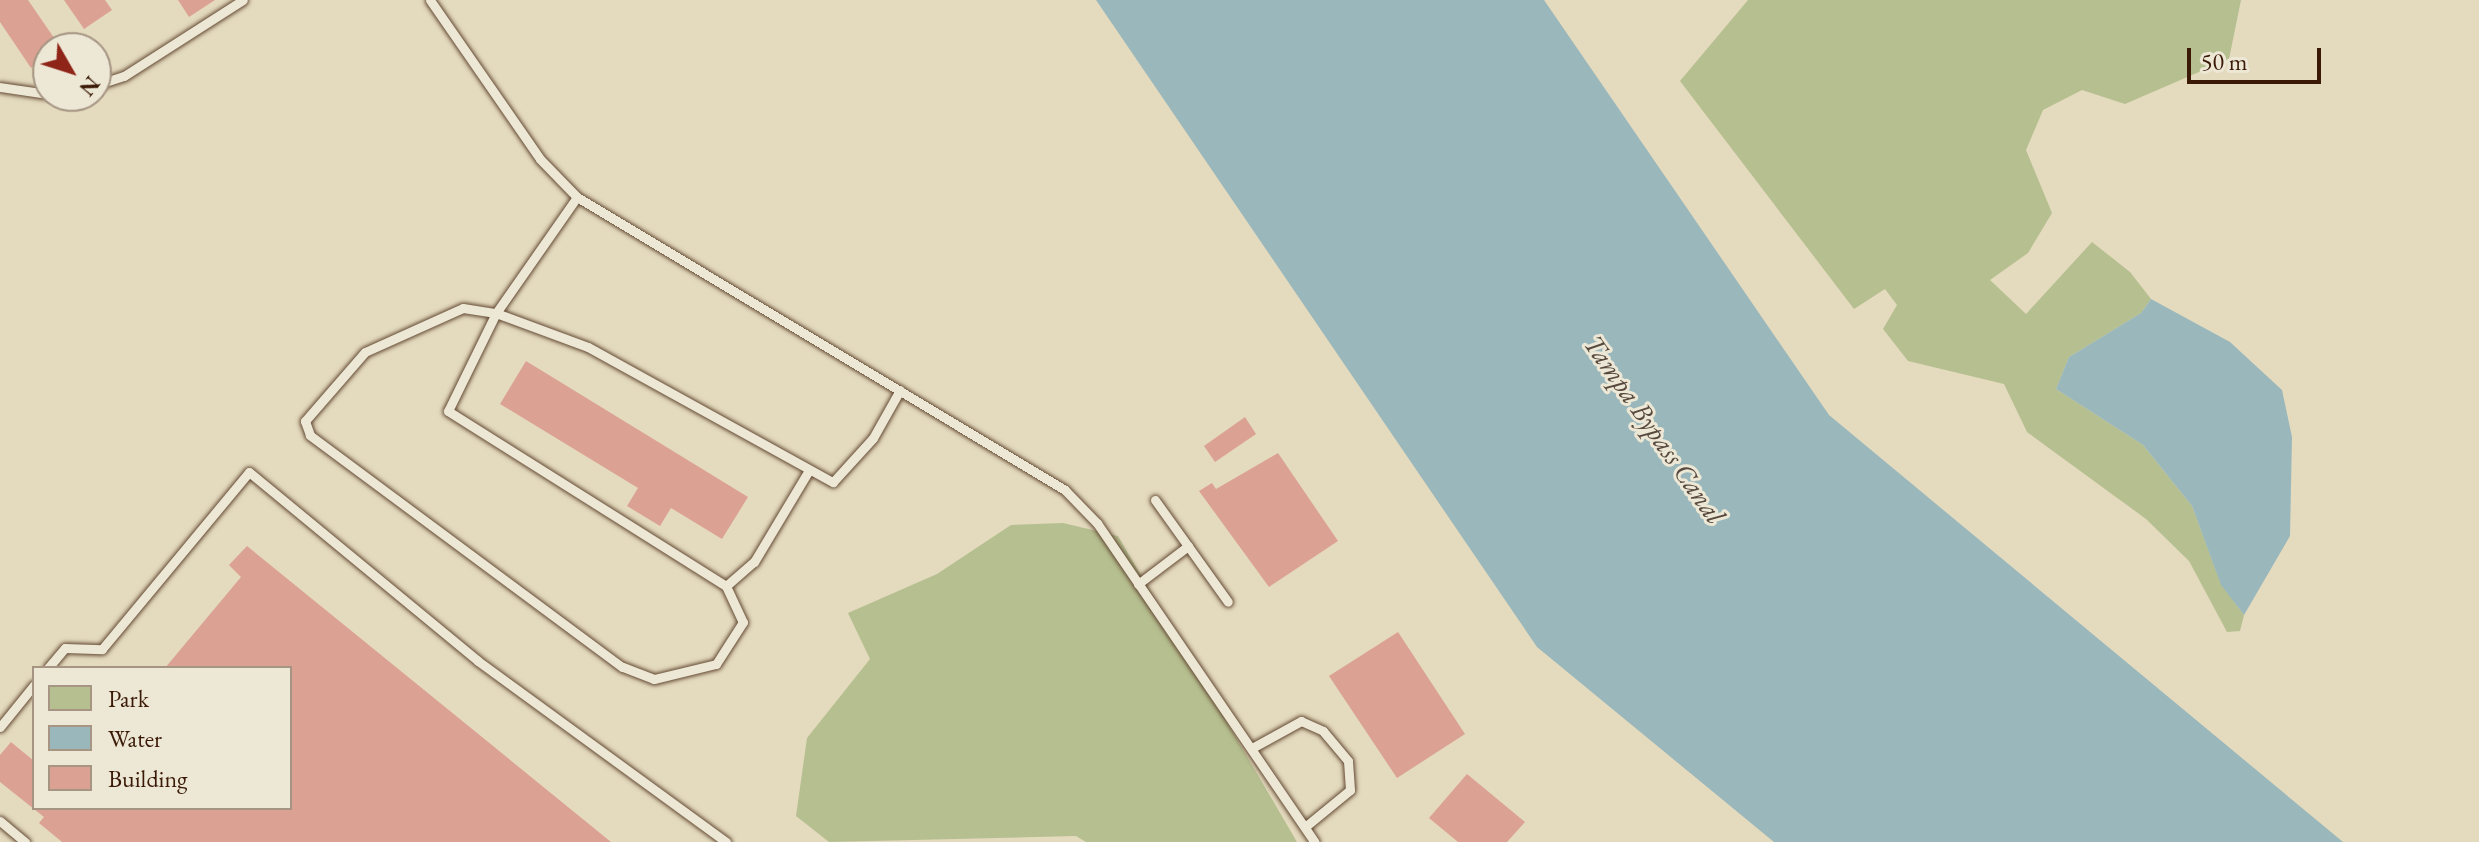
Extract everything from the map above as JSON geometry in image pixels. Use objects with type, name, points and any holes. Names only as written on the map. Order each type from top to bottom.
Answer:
[{"type":"lane","points":[[112,80],[124,76],[243,0]]},
{"type":"lane","points":[[430,0],[540,159],[577,197],[1065,490],[1138,584],[1315,842]]},
{"type":"lane","points":[[0,87],[32,92]]},
{"type":"lane","points":[[577,197],[496,313],[448,411],[726,586],[743,622],[716,664],[654,679],[622,667],[524,599],[310,435],[305,421],[365,352],[463,308],[496,313],[588,347],[833,482],[873,438],[900,390]]},
{"type":"lane","points":[[726,586],[754,562],[809,470]]},
{"type":"lane","points":[[50,666],[65,648],[102,649],[249,472],[478,661],[726,842]]},
{"type":"lane","points":[[1155,500],[1228,602]]},
{"type":"lane","points":[[1138,584],[1188,546]]},
{"type":"lane","points":[[0,727],[32,687]]},
{"type":"lane","points":[[1252,748],[1301,721],[1323,731],[1348,761],[1350,790],[1305,827]]},
{"type":"lane","points":[[0,821],[25,842]]},
{"type":"green space","points":[[1748,0],[2241,0],[2229,59],[2125,104],[2082,90],[2043,110],[2026,150],[2052,213],[2028,253],[1990,280],[2026,314],[2092,242],[2130,272],[2151,299],[2141,313],[2069,357],[2056,389],[2143,445],[2192,506],[2221,584],[2244,615],[2240,631],[2227,632],[2189,561],[2146,519],[2027,432],[2004,384],[1908,361],[1883,329],[1897,305],[1885,289],[1854,309],[1680,81]]},
{"type":"green space","points":[[1063,523],[1118,536],[1297,842],[1086,842],[1076,836],[829,842],[796,816],[807,738],[870,659],[848,613],[937,574],[1011,525]]},
{"type":"water","name":"Tampa Bypass Canal","points":[[1096,0],[1544,0],[1829,415],[2343,842],[1774,842],[1537,647]]},
{"type":"water","points":[[2151,299],[2230,342],[2282,390],[2292,437],[2290,536],[2244,615],[2221,585],[2192,506],[2143,445],[2056,389],[2069,357],[2141,313]]},
{"type":"building","points":[[0,0],[28,0],[50,32],[32,32],[31,68],[0,22]]},
{"type":"building","points":[[64,0],[105,0],[112,10],[84,29]]},
{"type":"building","points":[[178,0],[215,0],[189,17]]},
{"type":"building","points":[[526,361],[748,497],[722,539],[671,508],[660,526],[627,506],[638,488],[500,404]]},
{"type":"building","points":[[1245,417],[1256,434],[1215,462],[1204,446]]},
{"type":"building","points":[[1278,453],[1338,541],[1269,587],[1199,491],[1212,483],[1216,489]]},
{"type":"building","points":[[247,546],[611,842],[62,842],[39,823],[44,817],[35,810],[292,810],[292,666],[167,666],[241,577],[229,565]]},
{"type":"building","points":[[1398,632],[1465,734],[1397,778],[1329,676]]},
{"type":"building","points":[[11,742],[32,759],[32,807],[0,782],[0,755]]},
{"type":"building","points":[[1467,774],[1525,822],[1507,842],[1458,842],[1429,818]]}]
